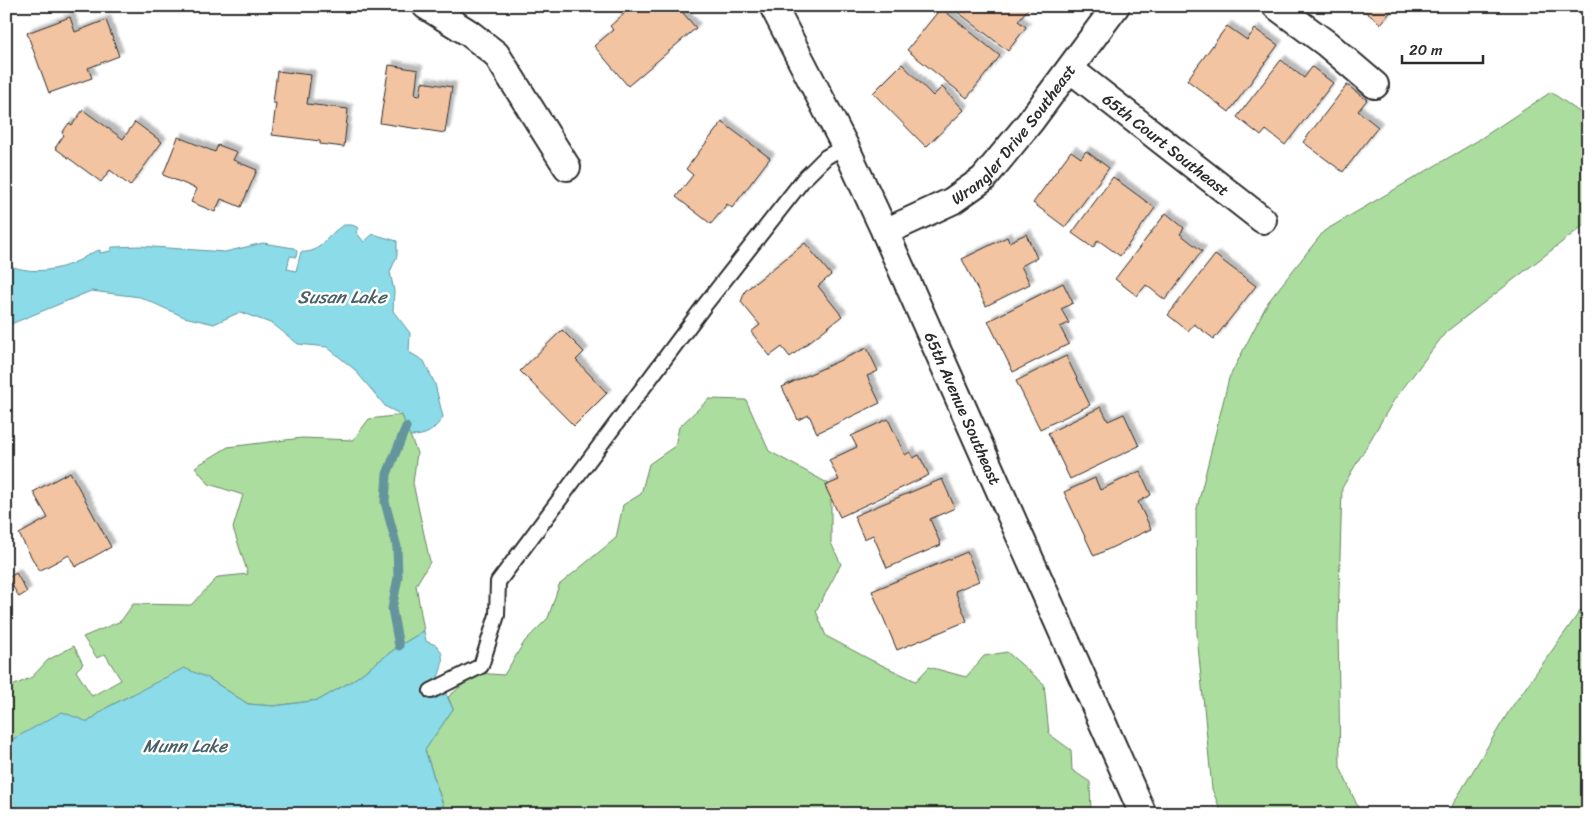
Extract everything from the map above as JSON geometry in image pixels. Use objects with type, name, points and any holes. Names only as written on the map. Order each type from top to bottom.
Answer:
[{"type":"street","points":[[426,6],[469,33],[496,54],[566,168]]},
{"type":"street","name":"65th Avenue Southeast","points":[[773,6],[845,146],[885,232],[1143,814]]},
{"type":"street","name":"Wrangler Drive Southeast","points":[[885,232],[952,201],[983,179],[1070,69],[1116,6]]},
{"type":"street","points":[[1276,6],[1375,85]]},
{"type":"street","name":"65th Court Southeast","points":[[1070,69],[1263,220]]},
{"type":"lane","points":[[431,691],[482,666],[497,615],[498,582],[704,306],[803,180],[826,157],[845,146]]},
{"type":"green space","points":[[1551,92],[1588,118],[1588,221],[1446,332],[1394,400],[1342,488],[1338,625],[1340,767],[1361,814],[1222,814],[1212,789],[1197,636],[1196,512],[1229,378],[1268,302],[1324,231],[1477,141]]},
{"type":"green space","points":[[709,399],[746,400],[769,451],[831,485],[831,543],[841,564],[816,611],[826,636],[916,681],[929,667],[966,677],[984,656],[1007,652],[1044,684],[1049,734],[1071,750],[1072,770],[1090,782],[1091,814],[446,814],[425,750],[453,709],[448,697],[477,673],[504,675],[525,641],[548,618],[559,585],[616,538],[623,505],[641,494],[649,464],[675,446],[679,427]]},
{"type":"green space","points":[[402,415],[417,453],[413,483],[430,562],[416,585],[424,631],[399,646],[352,681],[319,700],[274,706],[248,704],[208,678],[131,695],[106,708],[88,722],[6,743],[6,689],[32,677],[48,660],[74,646],[83,664],[76,671],[92,696],[121,680],[105,654],[97,658],[83,637],[121,621],[133,604],[191,605],[218,577],[248,574],[233,528],[243,495],[209,484],[195,467],[228,447],[302,438],[353,440],[369,419]]},
{"type":"green space","points":[[1588,600],[1588,814],[1447,814],[1509,711]]},
{"type":"water","name":"Susan Lake","points":[[344,225],[352,225],[359,228],[356,232],[364,242],[373,234],[397,241],[397,256],[390,272],[394,291],[393,311],[410,333],[409,352],[424,361],[435,384],[443,417],[426,434],[410,436],[402,415],[386,407],[354,369],[327,347],[298,344],[273,324],[240,312],[214,324],[184,317],[140,297],[91,291],[11,324],[6,323],[6,264],[23,269],[49,270],[78,261],[96,251],[100,250],[100,253],[111,251],[113,247],[139,246],[225,252],[263,243],[294,248],[297,251],[296,257],[290,256],[287,269],[296,271],[301,252],[308,252],[319,247]]},
{"type":"water","name":"Munn Lake","points":[[424,631],[426,641],[437,646],[442,653],[442,666],[438,677],[453,709],[425,750],[446,814],[6,814],[6,743],[62,712],[88,722],[106,708],[184,668],[208,678],[248,704],[274,706],[319,700],[352,681],[399,646]]},
{"type":"building","points":[[633,6],[677,6],[696,28],[628,86],[594,46],[613,30],[610,26]]},
{"type":"building","points":[[950,6],[1030,6],[1018,21],[1026,27],[1008,51]]},
{"type":"building","points":[[1358,6],[1395,6],[1381,24]]},
{"type":"building","points":[[941,8],[1000,56],[967,98],[907,50]]},
{"type":"building","points":[[70,17],[75,32],[106,20],[119,56],[88,68],[92,78],[49,93],[27,33]]},
{"type":"building","points":[[1227,26],[1247,40],[1255,29],[1278,45],[1229,112],[1187,80]]},
{"type":"building","points":[[1281,60],[1304,78],[1312,67],[1333,83],[1285,145],[1266,130],[1261,136],[1237,117]]},
{"type":"building","points":[[902,64],[933,96],[942,87],[964,110],[926,147],[873,93]]},
{"type":"building","points":[[389,65],[418,70],[415,95],[420,96],[422,82],[452,87],[445,133],[380,123]]},
{"type":"building","points":[[277,71],[311,75],[307,104],[348,109],[344,147],[320,144],[320,141],[272,135]]},
{"type":"building","points":[[1347,85],[1367,100],[1358,111],[1378,127],[1343,172],[1303,142]]},
{"type":"building","points":[[83,110],[123,139],[135,122],[162,142],[130,186],[110,170],[101,182],[55,148],[64,135],[62,133],[69,123],[72,125]]},
{"type":"building","points":[[722,122],[770,158],[732,208],[727,204],[711,224],[676,197],[693,175],[686,169]]},
{"type":"building","points":[[178,137],[215,152],[218,145],[237,152],[233,160],[257,170],[241,207],[221,199],[215,212],[191,202],[197,189],[163,175]]},
{"type":"building","points":[[1071,151],[1081,158],[1086,151],[1109,168],[1065,227],[1033,203]]},
{"type":"building","points":[[1113,177],[1155,208],[1120,256],[1098,240],[1093,248],[1072,233]]},
{"type":"building","points":[[1166,213],[1184,228],[1180,234],[1202,251],[1165,300],[1146,285],[1137,296],[1115,279]]},
{"type":"building","points":[[1026,234],[1037,258],[1021,266],[1030,284],[986,306],[962,259],[1007,237],[1009,242]]},
{"type":"building","points":[[805,243],[831,275],[818,286],[842,316],[790,357],[782,347],[770,356],[751,332],[760,325],[741,302],[745,291]]},
{"type":"building","points":[[1215,255],[1256,286],[1214,339],[1194,324],[1188,331],[1168,315]]},
{"type":"building","points":[[1063,283],[1073,303],[1061,309],[1069,323],[1060,327],[1069,344],[1013,372],[988,321]]},
{"type":"building","points":[[562,330],[584,352],[576,360],[607,393],[574,426],[520,371]]},
{"type":"building","points":[[867,348],[878,371],[867,376],[880,403],[817,433],[809,415],[798,420],[782,387]]},
{"type":"building","points":[[1066,356],[1090,405],[1040,429],[1016,381]]},
{"type":"building","points":[[1101,407],[1108,421],[1124,414],[1139,446],[1070,479],[1048,433]]},
{"type":"building","points":[[888,419],[905,455],[910,452],[913,458],[919,455],[929,475],[840,517],[825,486],[839,480],[829,460],[857,447],[851,436]]},
{"type":"building","points":[[1140,471],[1151,495],[1138,502],[1151,529],[1094,556],[1064,492],[1095,478],[1100,490]]},
{"type":"building","points":[[70,472],[111,547],[75,567],[69,555],[39,571],[19,534],[48,518],[33,492]]},
{"type":"building","points":[[942,479],[955,508],[930,519],[941,545],[887,568],[873,535],[864,539],[854,516]]},
{"type":"building","points":[[967,552],[979,581],[955,591],[967,621],[897,650],[872,591]]},
{"type":"building","points":[[16,573],[27,592],[19,597],[8,578]]},
{"type":"waterway","points":[[399,646],[392,609],[398,577],[397,547],[385,502],[387,474],[406,427]]}]
